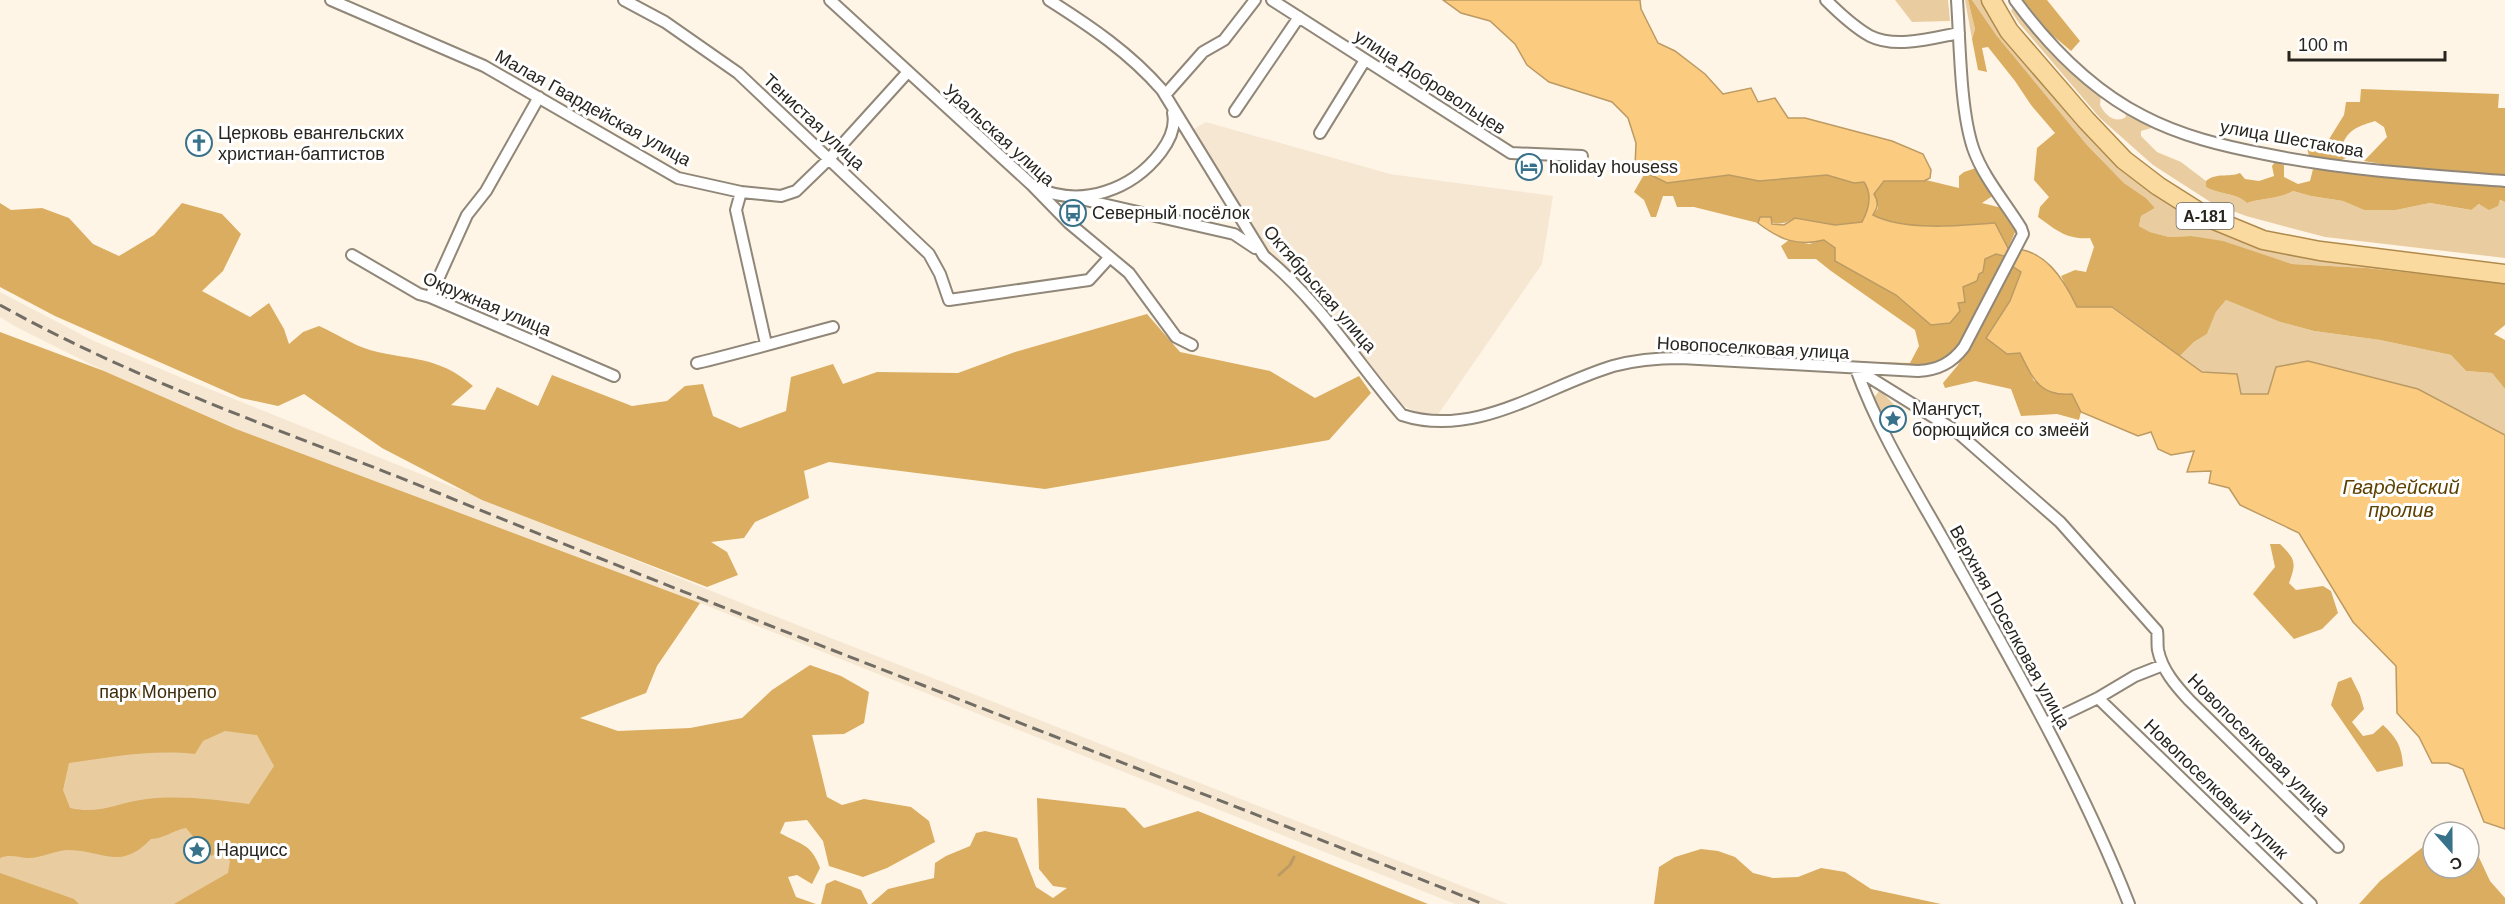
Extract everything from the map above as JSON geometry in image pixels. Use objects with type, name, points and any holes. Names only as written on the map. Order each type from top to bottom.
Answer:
[{"type":"main road","name":"А-181","points":[[1991,0],[2009,31],[2124,160],[2158,186],[2207,217],[2263,240],[2331,252],[2505,274]]},
{"type":"street","name":"Малая Гвардейская улица","points":[[331,0],[484,66],[678,178],[741,192],[781,196],[796,191],[829,159],[907,73]]},
{"type":"street","name":"Тенистая улица","points":[[624,0],[665,22],[738,73],[929,254],[940,274],[949,300],[1089,280],[1109,258]]},
{"type":"street","name":"Уральская улица","points":[[830,0],[907,73],[1032,185],[1069,223],[1129,273],[1176,337],[1192,345]]},
{"type":"street","name":"Октябрьская улица","points":[[1049,0],[1122,51],[1146,72],[1165,95],[1172,110],[1264,256],[1288,275],[1310,298],[1402,415]]},
{"type":"street","points":[[1165,95],[1203,52],[1224,40],[1255,0]]},
{"type":"street","name":"улица Добровольцев","points":[[1272,0],[1511,153],[1582,156]]},
{"type":"street","points":[[1826,0],[1841,15],[1871,36],[1878,38],[1904,41],[1923,40],[1959,33]]},
{"type":"street","points":[[1856,369],[1925,371],[1948,363],[1964,347],[2021,241],[2021,228],[1981,167],[1973,146],[1965,97],[1957,0]]},
{"type":"street","name":"улица Шестакова","points":[[2016,0],[2034,26],[2065,58],[2106,92],[2143,116],[2206,141],[2315,164],[2505,181]]},
{"type":"street","points":[[1235,111],[1299,17]]},
{"type":"street","points":[[1320,133],[1365,60]]},
{"type":"street","points":[[430,297],[467,215],[486,191],[539,97]]},
{"type":"street","points":[[1068,196],[1104,192],[1124,185],[1142,173],[1158,156],[1169,138],[1174,122],[1172,110]]},
{"type":"street","points":[[1032,185],[1045,192],[1234,234],[1264,256]]},
{"type":"street","points":[[741,192],[736,210],[766,344]]},
{"type":"street","name":"Окружная улица","points":[[352,255],[419,294],[614,376]]},
{"type":"street","points":[[697,363],[751,351],[766,344],[833,327]]},
{"type":"street","name":"Новопоселковая улица","points":[[1402,415],[1421,422],[1479,417],[1511,407],[1613,366],[1644,359],[1681,358],[1808,364],[1856,369],[1956,430],[2060,522],[2157,631],[2157,649],[2163,665],[2188,700],[2338,847]]},
{"type":"street","name":"Верхняя Поселковая улица","points":[[1856,369],[1881,428],[2046,723],[2081,793],[2129,904]]},
{"type":"street","points":[[2046,723],[2098,698],[2135,676],[2163,665]]},
{"type":"street","name":"Новопоселковый тупик","points":[[2098,698],[2311,904]]},
{"type":"shaded area","points":[[1206,122],[1390,174],[1553,196],[1542,264],[1437,416],[1419,414],[1401,404],[1315,294],[1266,249],[1192,130]]},
{"type":"shaded area","points":[[0,292],[94,341],[187,380],[749,606],[1508,904],[1455,904],[700,603],[236,429],[104,371],[16,327],[0,317]]},
{"type":"green space","points":[[1895,0],[1948,0],[1950,21],[1912,22]]},
{"type":"green space","points":[[1965,0],[1968,0],[1975,29],[1972,39]]},
{"type":"green space","points":[[1968,0],[1972,0],[1997,36],[2087,145],[2124,183],[2146,198],[2155,208],[2141,216],[2139,226],[2150,232],[2169,237],[2191,236],[2223,241],[2292,264],[2367,268],[2505,283],[2505,325],[2494,334],[2505,340],[2505,389],[2492,373],[2466,371],[2451,355],[2380,340],[2314,331],[2280,322],[2226,300],[2216,312],[2207,334],[2194,342],[2180,356],[2113,307],[2077,308],[2061,276],[2075,270],[2086,272],[2094,247],[2090,238],[2068,236],[2038,217],[2040,207],[2049,197],[2034,180],[2037,148],[2055,133],[1988,47],[1982,48],[1987,72],[1978,70],[1972,39],[1975,29]]},
{"type":"green space","points":[[1972,0],[1984,0],[2087,129],[2204,220],[2505,279],[2505,283],[2367,268],[2292,264],[2191,236],[2169,237],[2150,232],[2139,226],[2141,216],[2155,208],[2146,198],[2124,183],[2087,145],[1997,36]]},
{"type":"green space","points":[[2023,0],[2047,0],[2080,41],[2071,51],[2050,33]]},
{"type":"green space","points":[[2014,6],[2101,95],[2100,105],[2108,115],[2114,119],[2122,119],[2126,117],[2125,111],[2158,126],[2141,131],[2141,136],[2157,152],[2181,162],[2206,181],[2206,187],[2238,197],[2247,203],[2282,196],[2293,191],[2343,201],[2364,210],[2396,210],[2430,203],[2470,210],[2487,202],[2501,201],[2505,202],[2505,258],[2325,237],[2246,216],[2212,203],[2153,165],[2100,118],[2019,23],[2011,11]]},
{"type":"green space","points":[[2361,89],[2499,94],[2498,108],[2505,108],[2505,178],[2434,173],[2364,161],[2387,137],[2384,127],[2375,121],[2360,126],[2349,134],[2343,143],[2350,151],[2349,156],[2344,159],[2330,160],[2309,156],[2306,144],[2326,144],[2344,115],[2346,102],[2360,102]]},
{"type":"green space","points":[[2275,162],[2284,165],[2284,177],[2298,184],[2310,181],[2313,169],[2505,185],[2505,202],[2500,200],[2498,206],[2489,210],[2479,204],[2471,210],[2430,203],[2396,210],[2364,210],[2343,201],[2293,191],[2282,196],[2247,203],[2238,197],[2206,187],[2206,181],[2218,176],[2240,173],[2245,179],[2259,181],[2274,176],[2272,166]]},
{"type":"green space","points":[[1976,168],[1994,195],[1982,203],[2002,208],[2016,230],[2008,248],[1995,223],[1949,226],[1917,225],[1886,220],[1873,215],[1878,208],[1874,194],[1884,181],[1926,180],[1959,188],[1959,176]]},
{"type":"green space","points":[[1646,171],[1667,183],[1729,175],[1759,181],[1827,175],[1854,183],[1864,182],[1869,202],[1862,222],[1835,225],[1795,218],[1778,224],[1760,217],[1758,223],[1694,207],[1677,207],[1673,196],[1663,196],[1656,217],[1651,217],[1644,200],[1634,192]]},
{"type":"green space","points":[[0,203],[11,210],[42,208],[69,218],[93,244],[119,256],[154,235],[182,203],[222,214],[241,234],[223,271],[202,291],[250,317],[269,303],[284,329],[289,344],[303,332],[319,326],[370,350],[423,360],[447,369],[473,386],[451,405],[485,410],[497,387],[538,406],[552,375],[632,406],[667,401],[685,386],[703,384],[713,416],[740,428],[786,411],[791,377],[833,364],[843,384],[877,372],[958,373],[1015,352],[1147,314],[1180,352],[1270,371],[1315,398],[1359,376],[1371,393],[1329,440],[1045,489],[829,462],[804,471],[809,498],[755,522],[744,538],[711,542],[727,552],[738,575],[707,587],[482,500],[382,448],[304,394],[278,406],[241,398],[55,316],[0,287]]},
{"type":"green space","points":[[1789,240],[1809,244],[1824,240],[1835,248],[1835,261],[1896,295],[1931,325],[1957,303],[1963,287],[1983,272],[1985,259],[1996,254],[2005,255],[1999,265],[2003,268],[1985,305],[1953,356],[1945,362],[1929,367],[1876,366],[1876,362],[1910,363],[1919,346],[1915,330],[1816,259],[1788,259],[1781,246]]},
{"type":"green space","points":[[2012,266],[2021,271],[2010,301],[1986,338],[2020,353],[2034,381],[2072,394],[2081,412],[2079,420],[2057,414],[2021,416],[2011,389],[1975,381],[1945,388],[1943,383],[1958,365]]},
{"type":"green space","points":[[2226,300],[2280,322],[2314,331],[2380,340],[2451,355],[2466,371],[2492,373],[2505,389],[2505,435],[2268,394],[2241,395],[2237,374],[2202,372],[2180,356],[2194,342],[2207,334],[2216,312]]},
{"type":"green space","points":[[0,332],[104,371],[236,429],[700,603],[657,666],[646,693],[580,718],[618,731],[690,728],[742,718],[772,690],[810,665],[841,676],[869,692],[864,723],[844,734],[812,735],[827,797],[842,805],[864,799],[911,807],[929,821],[935,842],[887,868],[863,877],[829,866],[823,841],[807,820],[785,822],[780,833],[809,849],[820,868],[812,884],[797,875],[788,877],[796,897],[816,904],[174,904],[228,873],[230,861],[224,851],[211,856],[208,848],[196,840],[186,828],[151,839],[140,849],[121,857],[69,850],[32,858],[10,856],[0,858]],"holes":[[[225,731],[257,735],[274,766],[249,804],[198,798],[160,798],[100,809],[81,810],[70,808],[63,790],[69,763],[147,753],[195,754],[203,741]]]},
{"type":"green space","points":[[1880,390],[1900,411],[1883,425],[1872,400]]},
{"type":"green space","name":"парк Монрепо","points":[[0,413],[292,562],[307,904],[0,904]]},
{"type":"green space","points":[[2270,544],[2280,544],[2292,557],[2294,565],[2289,583],[2296,590],[2323,586],[2331,591],[2338,613],[2322,629],[2294,639],[2253,594],[2275,567]]},
{"type":"green space","points":[[2351,677],[2364,709],[2352,722],[2363,736],[2373,734],[2383,725],[2398,743],[2403,766],[2377,772],[2331,705],[2338,682]]},
{"type":"green space","points":[[1037,798],[1125,808],[1144,828],[1198,811],[1428,904],[871,904],[888,889],[934,878],[935,863],[970,846],[976,833],[985,831],[1017,838],[1036,887],[1053,898],[1067,888],[1053,886],[1039,869]]},
{"type":"green space","points":[[1701,849],[1718,851],[1735,857],[1753,873],[1773,878],[1798,877],[1821,868],[1845,872],[1871,889],[1941,904],[1654,904],[1659,867],[1675,857]]},
{"type":"green space","points":[[2421,849],[2421,880],[2481,880],[2481,862],[2490,881],[2505,898],[2505,904],[2359,904],[2380,881]]},
{"type":"green space","points":[[0,873],[74,899],[79,904],[0,904]]},
{"type":"green space","points":[[835,880],[861,890],[868,904],[821,904],[826,884]]},
{"type":"water","name":"Гвардейский пролив","points":[[1443,0],[1640,0],[1641,9],[1658,43],[1675,51],[1705,74],[1723,94],[1751,88],[1758,102],[1775,98],[1788,118],[1805,118],[1892,141],[1923,154],[1931,170],[1930,178],[1924,181],[1884,181],[1874,194],[1877,204],[1873,215],[1886,220],[1916,225],[1949,226],[1995,223],[2008,248],[2032,253],[2051,267],[2066,286],[2077,307],[2112,307],[2202,372],[2237,374],[2241,394],[2268,394],[2276,367],[2308,361],[2418,389],[2505,435],[2505,829],[2484,822],[2463,769],[2448,763],[2432,763],[2419,737],[2397,713],[2396,666],[2353,622],[2299,533],[2240,505],[2229,488],[2209,483],[2211,471],[2187,472],[2194,451],[2171,455],[2158,449],[2151,432],[2138,436],[2081,412],[2072,394],[2052,393],[2039,384],[2020,353],[2007,354],[1986,338],[2010,301],[2021,272],[2012,266],[2016,259],[1996,254],[1985,259],[1983,272],[1979,274],[1977,281],[1963,287],[1965,302],[1958,303],[1960,311],[1950,323],[1931,325],[1896,295],[1835,261],[1835,248],[1824,240],[1805,243],[1789,240],[1758,223],[1760,217],[1771,217],[1772,224],[1784,225],[1795,218],[1835,225],[1862,222],[1869,202],[1864,182],[1854,183],[1827,175],[1759,181],[1729,175],[1667,183],[1635,167],[1636,143],[1628,118],[1612,102],[1549,82],[1527,65],[1515,44],[1490,21],[1461,13]]},
{"type":"waterway","points":[[1279,875],[1290,865],[1294,857]]},
{"type":"railway","points":[[0,305],[111,361],[226,410],[1483,904]]},
{"type":"place","name":"Церковь евангельских христиан-баптистов","points":[[199,143]]},
{"type":"place","name":"holiday housess","points":[[1529,167]]},
{"type":"place","name":"Северный посёлок","points":[[1073,213]]},
{"type":"place","name":"Мангуст, борющийся со змеёй","points":[[1893,419]]},
{"type":"place","name":"Нарцисс","points":[[197,850]]}]
